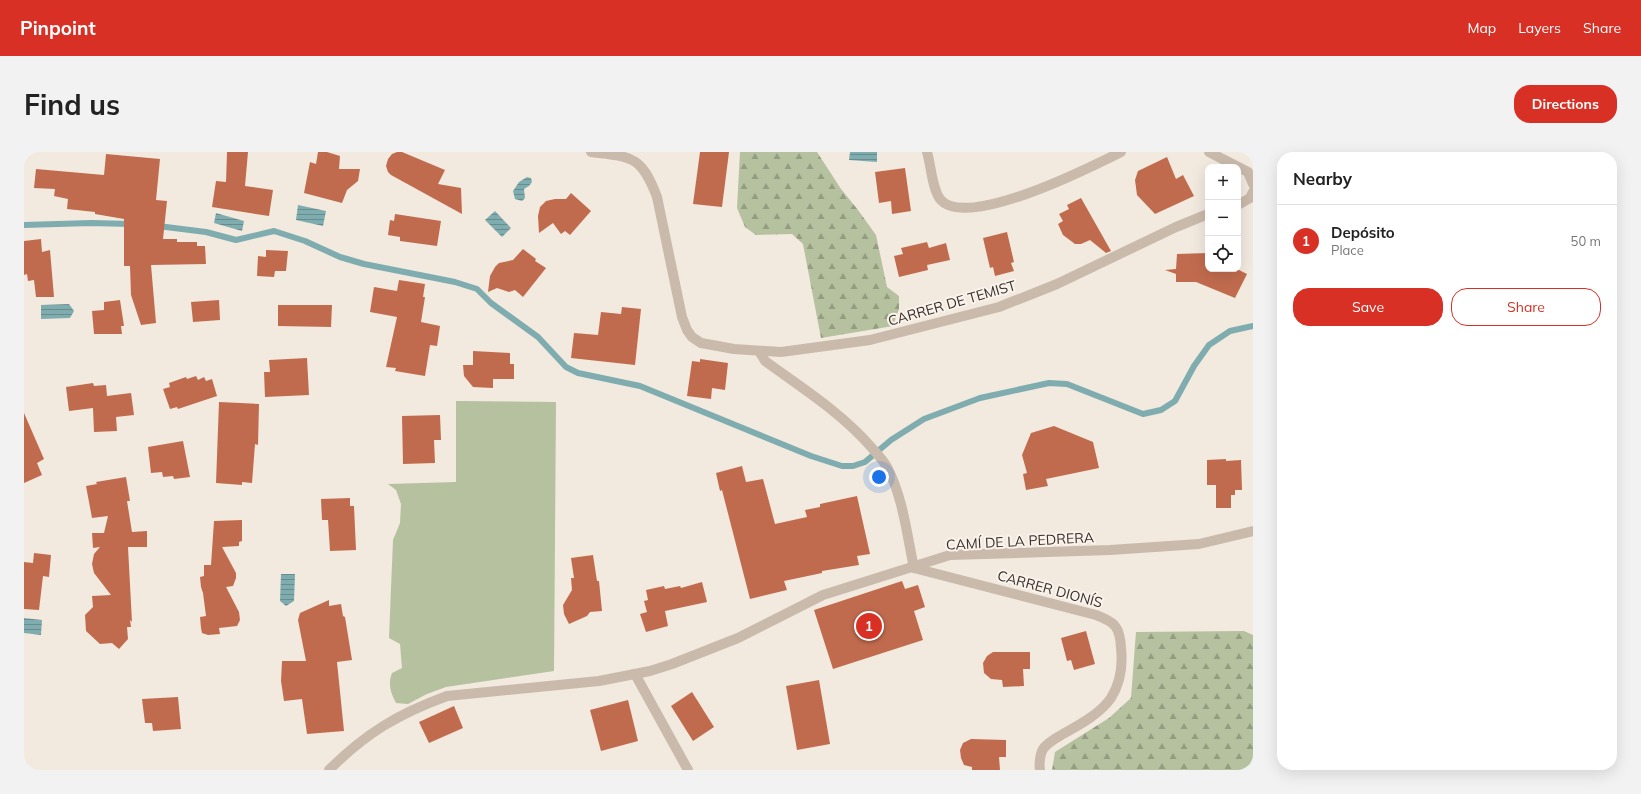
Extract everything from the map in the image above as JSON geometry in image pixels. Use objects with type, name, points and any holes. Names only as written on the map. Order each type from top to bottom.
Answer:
[{"type":"street","points":[[591,152],[624,156],[632,159],[645,170],[650,179],[657,196],[682,317],[687,330],[692,337],[701,343],[759,351],[765,361],[849,424],[865,439],[886,466],[892,478],[900,504],[914,568]]},
{"type":"street","points":[[927,152],[936,192],[940,199],[951,207],[962,208],[980,207],[1043,188],[1073,176],[1121,152]]},
{"type":"street","points":[[1209,152],[1248,172],[1253,184]]},
{"type":"street","points":[[1241,203],[1250,198],[1253,192]]},
{"type":"street","name":"CARRER DE TEMIST","points":[[759,351],[781,352],[870,340],[999,307],[1057,284],[1176,227],[1205,215]]},
{"type":"street","name":"CAMÍ DE LA PEDRERA","points":[[328,770],[354,746],[385,724],[446,696],[599,680],[634,674],[672,664],[725,644],[823,595],[914,568],[950,555],[1110,550],[1199,544],[1253,531]]},
{"type":"street","name":"CARRER DIONÍS","points":[[914,568],[1096,615],[1110,620],[1118,630],[1121,640],[1122,672],[1110,698],[1097,712],[1050,742],[1043,749],[1040,770]]},
{"type":"street","points":[[634,674],[688,770]]},
{"type":"green space","points":[[740,152],[817,152],[841,189],[876,235],[887,287],[899,296],[899,309],[893,326],[821,338],[803,244],[792,234],[756,235],[745,227],[737,208]]},
{"type":"green space","points":[[456,401],[556,402],[554,671],[446,687],[427,694],[408,704],[396,703],[391,692],[390,681],[392,673],[402,668],[400,644],[389,638],[393,540],[400,523],[401,504],[396,490],[388,484],[456,482]]},
{"type":"green space","points":[[1244,631],[1253,635],[1253,770],[1052,770],[1055,752],[1109,718],[1131,698],[1136,632]]},
{"type":"water","points":[[850,152],[877,152],[877,162],[849,160]]},
{"type":"water","points":[[527,177],[531,178],[532,182],[524,189],[525,198],[522,201],[515,199],[513,191],[519,182]]},
{"type":"water","points":[[298,205],[326,211],[323,226],[296,220]]},
{"type":"water","points":[[495,211],[511,228],[502,237],[485,220]]},
{"type":"water","points":[[216,213],[244,221],[242,231],[214,223]]},
{"type":"water","points":[[69,304],[74,311],[70,318],[41,319],[41,305]]},
{"type":"water","points":[[281,574],[295,574],[294,601],[286,606],[280,601]]},
{"type":"water","points":[[24,618],[42,620],[41,635],[24,633]]},
{"type":"building","points":[[227,152],[248,152],[245,186],[273,190],[269,216],[212,207],[216,181],[226,182]]},
{"type":"building","points":[[318,152],[327,152],[340,156],[339,169],[360,169],[358,181],[347,190],[342,203],[304,193],[310,162],[316,164]]},
{"type":"building","points":[[402,152],[445,170],[438,184],[461,188],[462,214],[391,175],[386,166],[388,159],[392,154]]},
{"type":"building","points":[[700,152],[729,152],[722,207],[693,204]]},
{"type":"building","points":[[106,154],[160,159],[156,200],[167,201],[163,239],[177,239],[177,242],[197,242],[197,246],[205,246],[206,264],[151,265],[156,323],[141,325],[131,295],[130,266],[124,266],[124,219],[95,214],[95,212],[67,209],[68,199],[54,196],[55,189],[34,188],[36,169],[104,175]]},
{"type":"building","points":[[1167,157],[1176,179],[1183,175],[1194,196],[1155,214],[1137,195],[1135,180],[1138,171]]},
{"type":"building","points":[[905,168],[911,211],[892,214],[891,201],[879,203],[875,172]]},
{"type":"building","points":[[571,193],[591,211],[570,235],[565,231],[561,234],[553,223],[539,233],[538,216],[540,207],[546,201],[566,199]]},
{"type":"building","points":[[1081,198],[1111,251],[1106,253],[1090,240],[1081,244],[1075,244],[1063,235],[1058,224],[1063,221],[1059,214],[1069,209],[1067,205]]},
{"type":"building","points":[[395,214],[441,221],[437,246],[400,241],[400,237],[388,235],[390,220],[394,221]]},
{"type":"building","points":[[1007,232],[1014,262],[1011,263],[1014,271],[995,276],[993,267],[990,268],[983,238]]},
{"type":"building","points":[[41,239],[42,252],[50,250],[54,297],[36,297],[34,280],[28,281],[27,274],[24,275],[24,241]]},
{"type":"building","points":[[927,242],[929,248],[946,243],[950,260],[927,265],[928,270],[899,277],[894,256],[903,254],[901,248]]},
{"type":"building","points":[[523,249],[536,259],[535,261],[546,268],[523,297],[515,290],[509,292],[497,288],[488,292],[490,276],[495,267],[499,263],[513,260]]},
{"type":"building","points":[[266,250],[288,251],[286,271],[275,271],[274,277],[257,276],[258,256],[266,257]]},
{"type":"building","points":[[1205,253],[1205,272],[1241,271],[1247,274],[1235,298],[1196,282],[1176,282],[1176,274],[1165,270],[1176,269],[1177,254]]},
{"type":"building","points":[[399,280],[425,284],[423,297],[425,297],[421,322],[440,326],[437,346],[430,345],[425,376],[395,371],[396,368],[386,367],[397,317],[370,312],[374,287],[397,291]]},
{"type":"building","points":[[120,300],[124,326],[121,326],[122,334],[94,334],[92,311],[104,310],[104,302]]},
{"type":"building","points":[[219,300],[220,320],[193,322],[191,302]]},
{"type":"building","points":[[278,305],[332,305],[331,327],[278,326]]},
{"type":"building","points":[[622,307],[641,309],[635,365],[571,358],[574,333],[598,335],[601,312],[621,314]]},
{"type":"building","points":[[473,351],[510,353],[510,364],[514,364],[514,379],[493,379],[493,388],[473,387],[464,376],[463,365],[473,365]]},
{"type":"building","points":[[307,358],[309,395],[265,397],[264,372],[270,372],[269,360]]},
{"type":"building","points":[[700,359],[728,363],[725,390],[712,388],[711,399],[687,396],[692,361],[700,362]]},
{"type":"building","points":[[196,376],[198,380],[204,377],[206,381],[212,379],[217,396],[178,409],[177,407],[170,409],[163,389],[170,387],[169,383],[186,377],[187,379]]},
{"type":"building","points":[[93,383],[94,386],[106,385],[107,396],[131,393],[134,415],[116,417],[117,431],[94,432],[93,408],[69,411],[66,387]]},
{"type":"building","points":[[219,402],[259,404],[258,445],[255,444],[252,483],[242,482],[242,485],[216,483]]},
{"type":"building","points":[[24,413],[44,459],[37,463],[42,475],[24,483]]},
{"type":"building","points":[[440,415],[441,440],[434,440],[435,463],[403,464],[402,416]]},
{"type":"building","points":[[1054,426],[1093,442],[1099,468],[1046,479],[1048,486],[1026,490],[1023,474],[1027,473],[1022,455],[1031,433]]},
{"type":"building","points":[[183,441],[190,477],[174,479],[173,476],[163,477],[162,472],[151,473],[148,447]]},
{"type":"building","points":[[1226,459],[1226,461],[1241,460],[1242,490],[1235,490],[1235,495],[1231,495],[1231,508],[1216,508],[1216,485],[1207,485],[1207,460]]},
{"type":"building","points":[[742,466],[746,482],[763,479],[775,524],[807,517],[805,510],[820,507],[820,504],[857,496],[870,554],[857,556],[859,565],[822,571],[822,573],[784,581],[787,590],[750,599],[722,490],[720,491],[716,473]]},
{"type":"building","points":[[126,477],[130,501],[127,501],[132,532],[147,531],[147,547],[128,547],[132,622],[130,620],[131,627],[127,627],[128,639],[119,649],[112,643],[100,644],[86,631],[85,615],[93,607],[92,596],[111,595],[94,573],[92,564],[94,554],[100,547],[93,548],[92,533],[104,533],[108,516],[92,518],[86,486],[97,484],[96,482]]},
{"type":"building","points":[[350,498],[350,506],[354,506],[356,550],[330,551],[328,520],[322,520],[321,499]]},
{"type":"building","points":[[242,520],[242,541],[239,542],[239,546],[222,547],[236,573],[233,586],[226,587],[239,612],[240,620],[237,626],[219,628],[220,634],[208,635],[202,633],[201,628],[200,617],[206,616],[200,577],[204,576],[204,565],[211,565],[214,521]]},
{"type":"building","points":[[34,553],[51,555],[49,577],[43,576],[39,610],[24,609],[24,562],[33,563]]},
{"type":"building","points":[[593,555],[597,581],[599,581],[602,611],[590,612],[587,616],[569,624],[564,614],[563,605],[572,590],[571,578],[574,578],[571,558]]},
{"type":"building","points":[[902,581],[905,589],[918,585],[925,607],[914,611],[923,640],[833,669],[814,610]]},
{"type":"building","points":[[702,582],[707,602],[665,611],[668,626],[646,632],[640,614],[647,612],[644,601],[648,600],[646,590],[664,586],[665,589],[680,586],[681,588]]},
{"type":"building","points":[[329,600],[329,606],[341,604],[343,616],[345,617],[352,660],[337,662],[344,731],[307,734],[302,699],[284,701],[281,681],[282,661],[306,661],[298,620],[300,613]]},
{"type":"building","points":[[1086,631],[1095,664],[1074,670],[1071,660],[1067,661],[1061,638]]},
{"type":"building","points":[[993,652],[1030,652],[1030,669],[1023,669],[1024,686],[1003,687],[1002,680],[991,679],[984,673],[983,663],[987,656]]},
{"type":"building","points":[[819,680],[830,744],[797,750],[786,686]]},
{"type":"building","points":[[692,692],[714,727],[693,741],[671,706]]},
{"type":"building","points":[[178,697],[181,729],[153,731],[152,723],[145,723],[142,699]]},
{"type":"building","points":[[628,700],[638,741],[601,751],[590,710]]},
{"type":"building","points":[[454,706],[463,728],[429,743],[419,722]]},
{"type":"building","points":[[971,739],[1006,740],[1006,757],[999,757],[1000,770],[972,770],[972,767],[964,765],[960,750],[963,743]]},
{"type":"waterway","points":[[24,225],[91,223],[131,224]]},
{"type":"waterway","points":[[158,226],[206,232],[236,240],[274,231],[305,241],[340,257],[364,264],[455,282],[477,289],[491,303],[538,337],[566,367],[578,373],[640,386],[811,456],[842,466],[853,466],[865,462],[891,440],[924,419],[980,398],[1049,383],[1067,384],[1143,414],[1161,410],[1175,401],[1194,366],[1209,345],[1230,331],[1253,326]]},
{"type":"place","name":"Depósito","points":[[869,626]]}]
